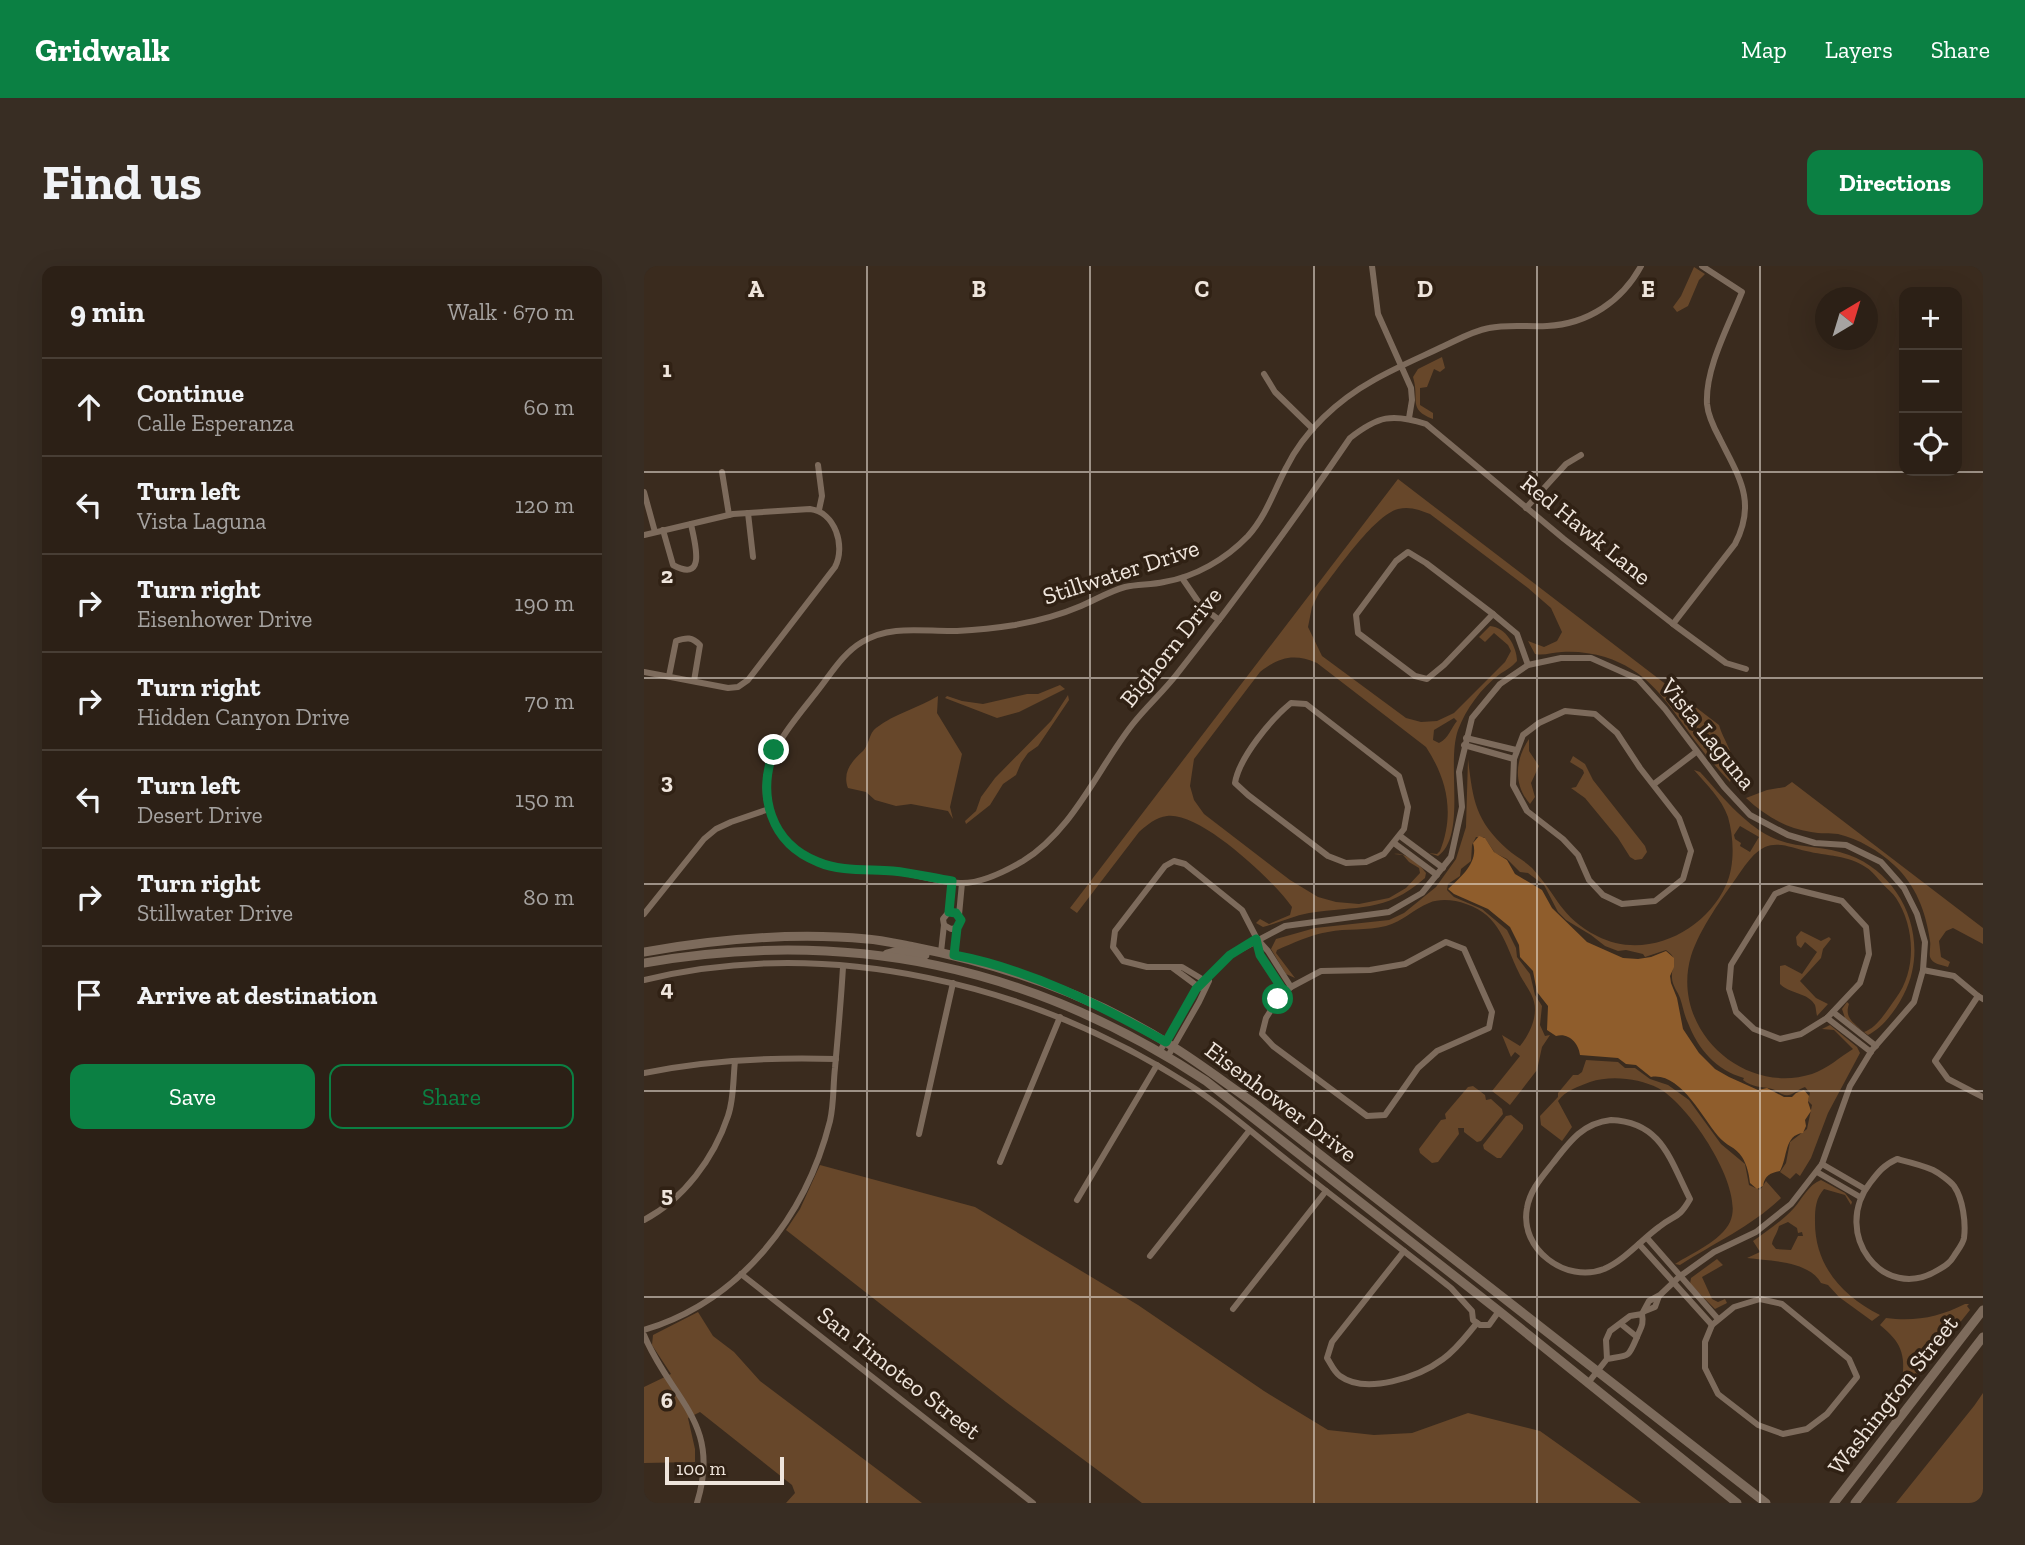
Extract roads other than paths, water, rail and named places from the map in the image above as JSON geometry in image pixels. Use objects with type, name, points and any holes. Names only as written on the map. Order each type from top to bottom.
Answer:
[{"type":"main road","name":"Eisenhower Drive","points":[[644,952],[750,938],[811,936],[869,939],[988,963],[1081,998],[1170,1044],[1254,1103],[1766,1503]]},
{"type":"main road","name":"Eisenhower Drive","points":[[644,963],[739,951],[800,950],[882,956],[940,965],[1023,988],[1074,1007],[1164,1054],[1216,1088],[1737,1503]]},
{"type":"main road","points":[[882,956],[898,951],[943,958],[954,955]]},
{"type":"main road","name":"Washington Street","points":[[1834,1503],[1983,1310]]},
{"type":"main road","name":"Washington Street","points":[[1855,1503],[1983,1337]]},
{"type":"street","points":[[1372,266],[1378,314],[1411,388],[1412,400],[1407,418]]},
{"type":"street","name":"Stillwater Drive","points":[[769,809],[765,784],[774,750],[836,666],[859,643],[896,630],[954,631],[1016,625],[1077,607],[1127,586],[1182,578],[1226,555],[1249,534],[1265,512],[1287,464],[1313,429],[1353,392],[1462,337],[1490,327],[1567,324],[1593,315],[1625,289],[1642,266]]},
{"type":"street","points":[[1673,624],[1735,544],[1742,531],[1745,513],[1745,494],[1739,476],[1712,424],[1707,405],[1711,371],[1742,292],[1702,266]]},
{"type":"street","points":[[1264,374],[1275,392],[1313,429]]},
{"type":"street","name":"Bighorn Drive","points":[[769,809],[785,838],[800,852],[818,863],[894,871],[962,883],[991,877],[1019,863],[1045,846],[1066,821],[1137,719],[1159,697],[1294,521],[1350,438],[1364,427],[1383,418],[1407,418]]},
{"type":"street","name":"Red Hawk Lane","points":[[1407,418],[1426,424],[1526,508],[1673,624],[1726,663],[1746,669]]},
{"type":"street","points":[[1526,508],[1566,464],[1581,455]]},
{"type":"street","points":[[818,465],[822,496],[819,510]]},
{"type":"street","points":[[722,472],[729,515]]},
{"type":"street","points":[[644,492],[673,565],[680,569],[689,569],[695,565],[698,557],[691,524]]},
{"type":"street","points":[[644,534],[729,515],[819,510],[832,521],[841,556],[748,680],[738,687],[728,688],[644,672]]},
{"type":"street","points":[[748,513],[753,557]]},
{"type":"street","points":[[1493,614],[1427,679],[1415,676],[1358,633],[1356,615],[1396,561],[1408,552],[1493,614],[1517,634],[1528,665]]},
{"type":"street","points":[[1182,578],[1202,607],[1219,620]]},
{"type":"street","points":[[668,676],[676,641],[685,637],[694,639],[700,645],[694,681]]},
{"type":"street","name":"Vista Laguna","points":[[1170,1044],[1185,1008],[1211,975],[1230,955],[1256,939],[1285,926],[1389,912],[1422,893],[1451,857],[1462,807],[1459,772],[1465,742],[1472,718],[1500,684],[1528,665],[1561,658],[1591,659],[1638,679],[1751,815],[1788,835],[1815,843],[1846,845],[1881,862],[1904,888],[1917,914],[1925,942],[1923,970],[1914,1002],[1874,1049],[1850,1086],[1817,1172],[1791,1204],[1756,1232],[1713,1252],[1649,1301],[1643,1313],[1630,1316],[1621,1324]]},
{"type":"street","points":[[1291,703],[1306,704],[1399,776],[1408,807],[1400,836],[1394,842],[1384,854],[1366,862],[1346,863],[1328,856],[1241,789],[1235,783],[1237,769],[1279,713],[1291,703]]},
{"type":"street","points":[[1565,711],[1595,714],[1617,733],[1679,818],[1691,851],[1683,879],[1655,901],[1622,904],[1603,895],[1589,880],[1578,855],[1563,839],[1527,811],[1513,785],[1516,750],[1523,735],[1539,723],[1565,711]]},
{"type":"street","points":[[1465,742],[1516,750]]},
{"type":"street","points":[[1465,742],[1514,759]]},
{"type":"street","points":[[1654,785],[1696,752]]},
{"type":"street","points":[[644,914],[704,839],[731,822],[769,809]]},
{"type":"street","points":[[1400,836],[1443,868]]},
{"type":"street","points":[[1394,842],[1437,875]]},
{"type":"street","points":[[1207,982],[1182,967],[1147,967],[1123,961],[1113,947],[1115,931],[1165,866],[1174,861],[1185,864],[1242,910],[1256,939],[1268,951],[1288,990]]},
{"type":"street","points":[[941,952],[944,917],[949,912],[952,881]]},
{"type":"street","points":[[954,955],[960,923],[958,915],[962,883]]},
{"type":"street","points":[[1789,888],[1842,901],[1866,927],[1870,954],[1860,983],[1833,1012],[1801,1034],[1780,1039],[1754,1029],[1736,1012],[1729,989],[1731,965],[1776,894],[1789,888]]},
{"type":"street","points":[[949,912],[958,915]]},
{"type":"street","points":[[944,925],[948,929],[957,928]]},
{"type":"street","points":[[1446,942],[1464,949],[1492,1012],[1489,1028],[1437,1051],[1418,1068],[1385,1115],[1367,1116],[1273,1046],[1262,1034],[1266,1018],[1288,990],[1321,971],[1370,970],[1405,964],[1446,942]]},
{"type":"street","points":[[644,1329],[706,1303],[741,1274],[776,1237],[800,1199],[818,1159],[831,1117],[841,1022],[843,967]]},
{"type":"street","name":"Eisenhower Drive","points":[[644,980],[713,968],[843,967],[900,973],[953,983],[1001,995],[1060,1017],[1157,1065],[1193,1087],[1451,1288],[1472,1311],[1473,1320],[1476,1322]]},
{"type":"street","points":[[1173,968],[1202,989]]},
{"type":"street","points":[[1923,970],[1954,976],[1981,998],[1935,1061],[1948,1079],[1983,1097]]},
{"type":"street","points":[[919,1134],[953,983]]},
{"type":"street","name":"Vista Laguna","points":[[1164,1054],[1193,1013],[1202,989]]},
{"type":"street","points":[[1185,1008],[1193,1013]]},
{"type":"street","points":[[1833,1012],[1874,1049]]},
{"type":"street","points":[[1000,1162],[1060,1017]]},
{"type":"street","points":[[1827,1018],[1874,1049]]},
{"type":"street","points":[[644,1073],[693,1064],[782,1058],[836,1059]]},
{"type":"street","points":[[644,1220],[664,1210],[691,1181],[714,1150],[729,1114],[735,1061]]},
{"type":"street","points":[[1077,1200],[1157,1065]]},
{"type":"street","points":[[1628,1121],[1646,1127],[1662,1144],[1690,1199],[1681,1214],[1661,1225],[1647,1238],[1603,1269],[1584,1272],[1566,1270],[1548,1260],[1531,1239],[1526,1224],[1526,1209],[1532,1190],[1583,1129],[1596,1122],[1628,1121]]},
{"type":"street","points":[[1150,1256],[1249,1131]]},
{"type":"street","points":[[1897,1159],[1932,1170],[1954,1185],[1963,1211],[1964,1239],[1950,1262],[1926,1278],[1897,1277],[1877,1268],[1864,1253],[1857,1234],[1855,1214],[1865,1189],[1883,1165],[1897,1159]]},
{"type":"street","points":[[1822,1164],[1865,1189]]},
{"type":"street","points":[[1817,1172],[1860,1197]]},
{"type":"street","points":[[1233,1310],[1326,1191]]},
{"type":"street","points":[[1647,1238],[1712,1325]]},
{"type":"street","points":[[1639,1244],[1718,1319]]},
{"type":"street","points":[[1404,1251],[1332,1342],[1327,1359],[1337,1375],[1356,1384],[1419,1374],[1444,1359],[1460,1344],[1476,1322],[1489,1325],[1499,1311]]},
{"type":"street","name":"San Timoteo Street","points":[[741,1274],[1033,1503]]},
{"type":"street","points":[[1760,1299],[1782,1304],[1849,1359],[1857,1377],[1827,1414],[1807,1429],[1783,1433],[1758,1425],[1718,1394],[1705,1368],[1705,1342],[1712,1325],[1734,1307],[1760,1299]]},
{"type":"street","points":[[1607,1359],[1630,1354],[1644,1324],[1643,1313]]},
{"type":"street","points":[[1588,1383],[1607,1359],[1607,1335],[1621,1324],[1637,1337]]},
{"type":"street","points":[[644,1335],[653,1358],[687,1405],[703,1443],[703,1485],[697,1503]]}]
